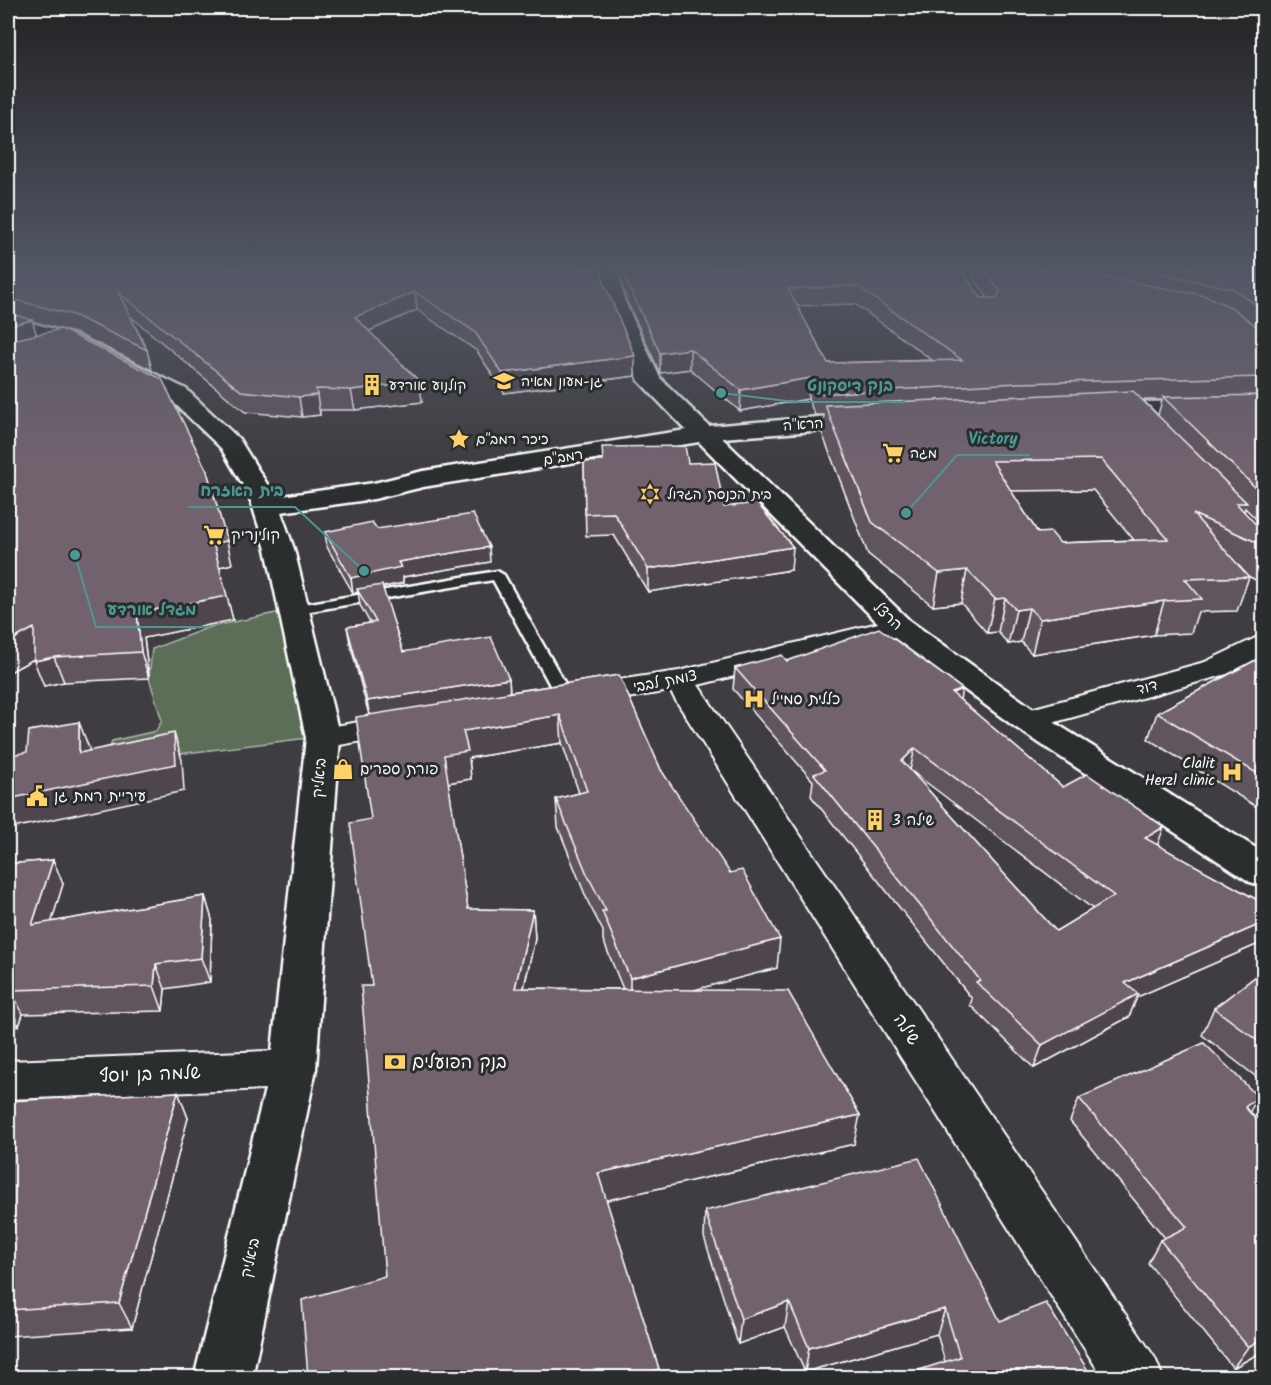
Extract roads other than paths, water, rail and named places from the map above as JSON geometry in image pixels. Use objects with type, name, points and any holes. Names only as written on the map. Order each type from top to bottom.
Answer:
[{"type":"street","name":"ביאליק","points":[[47,334],[69,340],[178,394],[231,444],[263,501],[280,549],[322,738],[293,1069],[223,1377]]},
{"type":"street","name":"הרצל","points":[[630,334],[650,381],[899,627],[1027,720],[1263,872]]},
{"type":"street","points":[[28,350],[69,340]]},
{"type":"street","points":[[1085,411],[1263,406]]},
{"type":"street","points":[[1132,409],[1157,435]]},
{"type":"street","name":"הרא\"ה","points":[[695,426],[753,428],[888,419]]},
{"type":"street","name":"רמב\"ם","points":[[263,501],[374,490],[695,426]]},
{"type":"street","name":"צומת לבבי","points":[[530,704],[679,680],[899,627]]},
{"type":"street","name":"דוד","points":[[1027,720],[1216,668],[1263,643]]},
{"type":"street","name":"שילה","points":[[679,680],[1135,1377]]},
{"type":"street","points":[[322,738],[428,721]]},
{"type":"street","name":"שלמה בן יוסף","points":[[8,1080],[293,1069]]},
{"type":"lane","points":[[293,610],[497,574],[564,698]]},
{"type":"place","name":"גן-מעון מאיה","points":[[504,381]]},
{"type":"place","name":"קולנוע אורדע","points":[[372,385]]},
{"type":"place","name":"בנק דיסקונט","points":[[721,393]]},
{"type":"place","name":"כיכר רמב\"ם","points":[[459,439]]},
{"type":"place","name":"מגה","points":[[893,453]]},
{"type":"place","name":"בית הכנסת הגדול","points":[[650,494]]},
{"type":"place","name":"Victory","points":[[906,513]]},
{"type":"place","name":"קולינריק","points":[[214,535]]},
{"type":"place","name":"מגדל אורדע","points":[[75,555]]},
{"type":"place","name":"בית האזרח","points":[[364,571]]},
{"type":"place","name":"כללית סמייל","points":[[754,699]]},
{"type":"place","name":"פורת ספרים","points":[[343,769]]},
{"type":"place","name":"Clalit Herzl clinic","points":[[1232,772]]},
{"type":"place","name":"עיריית רמת גן","points":[[37,796]]},
{"type":"place","name":"שילה 3","points":[[875,820]]},
{"type":"place","name":"בנק הפועלים","points":[[395,1062]]}]
